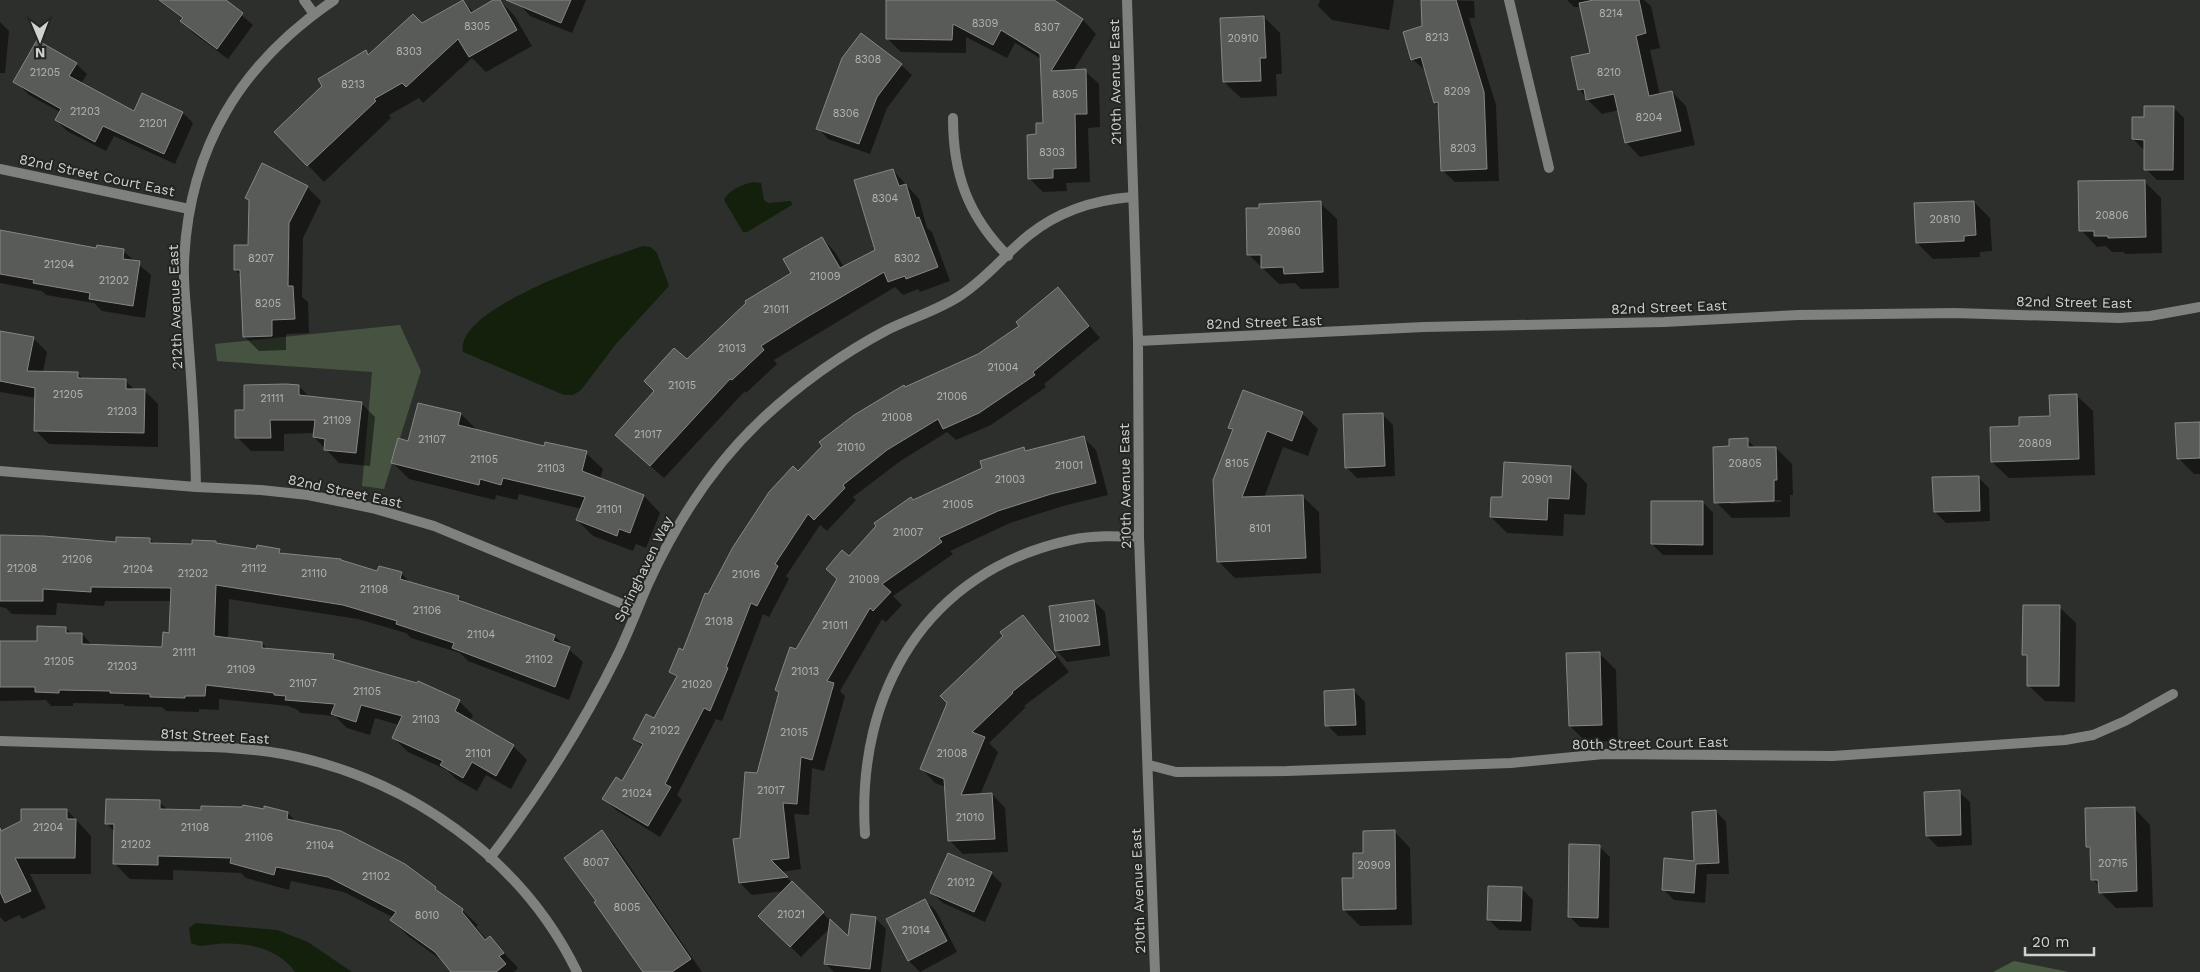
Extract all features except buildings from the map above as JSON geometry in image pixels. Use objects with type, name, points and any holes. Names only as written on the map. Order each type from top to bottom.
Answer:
[{"type":"street","points":[[304,0],[314,14]]},
{"type":"street","name":"212th Avenue East","points":[[196,487],[184,266],[189,208],[204,158],[215,131],[237,94],[260,63],[290,32],[334,0]]},
{"type":"street","name":"210th Avenue East","points":[[1127,0],[1138,341],[1139,537],[1149,765],[1152,925],[1156,972]]},
{"type":"street","points":[[1508,0],[1549,168]]},
{"type":"street","points":[[953,118],[953,142],[957,169],[965,194],[976,216],[995,243],[1008,256]]},
{"type":"street","name":"82nd Street Court East","points":[[0,169],[189,208]]},
{"type":"street","name":"Springhaven Way","points":[[490,858],[548,778],[581,724],[618,654],[672,536],[701,491],[728,456],[758,423],[805,382],[849,352],[888,330],[958,297],[986,277],[1030,235],[1054,218],[1085,205],[1111,199],[1132,197]]},
{"type":"street","name":"82nd Street East","points":[[1138,341],[1424,327],[1664,322],[1807,315],[1955,313],[2119,318],[2150,316],[2200,307]]},
{"type":"street","name":"82nd Street East","points":[[0,471],[299,494],[372,508],[434,526],[638,610]]},
{"type":"street","points":[[865,834],[863,811],[866,765],[880,704],[900,661],[919,632],[939,610],[965,587],[994,568],[1030,551],[1072,540],[1102,536],[1139,537]]},
{"type":"street","name":"80th Street Court East","points":[[1149,765],[1176,772],[1287,771],[1511,762],[1604,754],[1833,756],[2065,740],[2092,734],[2125,721],[2173,694]]},
{"type":"street","name":"81st Street East","points":[[0,741],[240,748],[283,754],[333,766],[393,790],[437,816],[490,858],[539,911],[577,972]]},
{"type":"shaded area","points":[[754,182],[761,183],[764,200],[768,203],[791,201],[792,205],[747,232],[743,232],[724,200],[736,188]]},
{"type":"shaded area","points":[[643,246],[651,247],[657,253],[669,286],[616,344],[581,390],[573,395],[564,395],[463,352],[467,335],[482,318],[507,302],[568,273]]},
{"type":"shaded area","points":[[400,325],[421,371],[384,489],[362,486],[372,372],[217,361],[215,344]]},
{"type":"shaded area","points":[[196,923],[277,930],[308,942],[352,972],[295,972],[279,957],[249,945],[194,945],[191,943],[189,928]]},
{"type":"shaded area","points":[[2014,961],[2069,972],[1993,972]]}]
